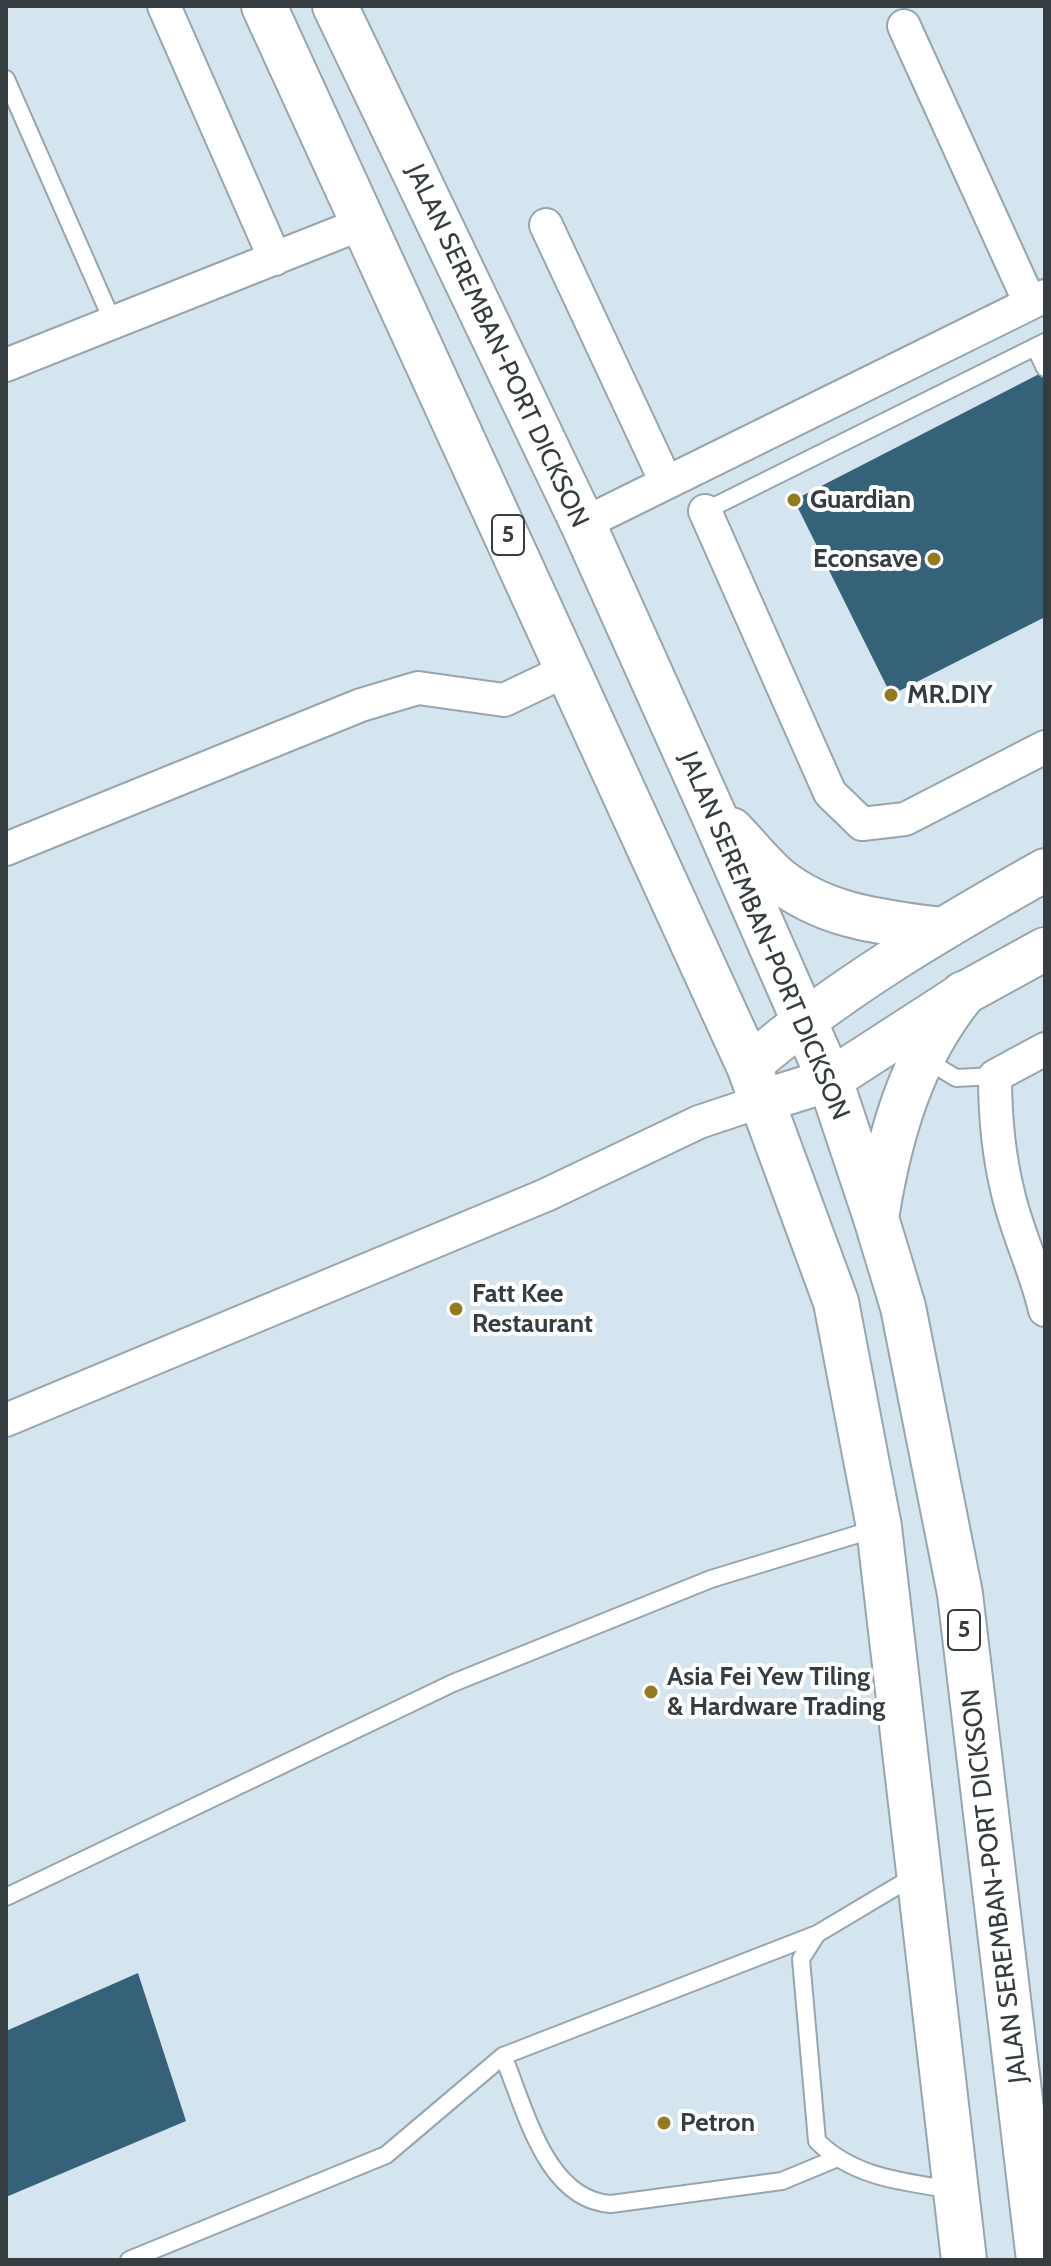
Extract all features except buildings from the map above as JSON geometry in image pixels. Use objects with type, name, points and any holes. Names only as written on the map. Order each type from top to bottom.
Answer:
[{"type":"highway","name":"5","points":[[264,6],[366,222],[756,1083],[836,1302],[879,1527],[964,2260]]},
{"type":"highway","name":"JALAN SEREMBAN-PORT DICKSON","points":[[335,6],[583,524],[712,811],[830,1080],[876,1218],[910,1335],[960,1594],[1039,2260]]},
{"type":"highway","points":[[712,811],[779,880],[813,901],[855,918],[939,930]]},
{"type":"highway","points":[[876,1218],[886,1158],[921,1057],[940,1023],[963,994]]},
{"type":"street","points":[[164,6],[275,259]]},
{"type":"street","points":[[583,524],[1038,299],[904,26]]},
{"type":"street","points":[[6,365],[112,320],[366,222]]},
{"type":"street","points":[[546,225],[666,482]]},
{"type":"street","points":[[705,511],[830,793],[862,824],[905,819],[1045,747]]},
{"type":"street","points":[[6,849],[361,705],[418,688],[504,700],[569,669]]},
{"type":"street","points":[[6,1420],[546,1195],[699,1122],[756,1083],[803,1020],[939,930],[1045,870]]},
{"type":"street","points":[[756,1083],[830,1080],[963,994],[1045,949]]},
{"type":"street","points":[[1045,1049],[995,1076],[995,1131],[1005,1183],[1045,1310]]},
{"type":"lane","points":[[6,79],[112,320]]},
{"type":"lane","points":[[705,511],[1040,345],[1045,368]]},
{"type":"lane","points":[[921,1057],[956,1078],[995,1076]]},
{"type":"lane","points":[[6,1897],[453,1683],[711,1579],[879,1527]]},
{"type":"lane","points":[[129,2260],[386,2155],[503,2056],[817,1934],[919,1873]]},
{"type":"lane","points":[[817,1934],[801,1959],[817,2141],[835,2159],[884,2179],[956,2190]]},
{"type":"lane","points":[[503,2056],[560,2180],[591,2203],[611,2204],[782,2181],[835,2159]]},
{"type":"place","name":"Guardian","points":[[794,500]]},
{"type":"place","name":"Econsave","points":[[934,559]]},
{"type":"place","name":"MR.DIY","points":[[891,695]]},
{"type":"place","name":"Fatt Kee Restaurant","points":[[456,1309]]},
{"type":"place","name":"Asia Fei Yew Tiling & Hardware Trading","points":[[651,1692]]},
{"type":"place","name":"Petron","points":[[664,2123]]}]
